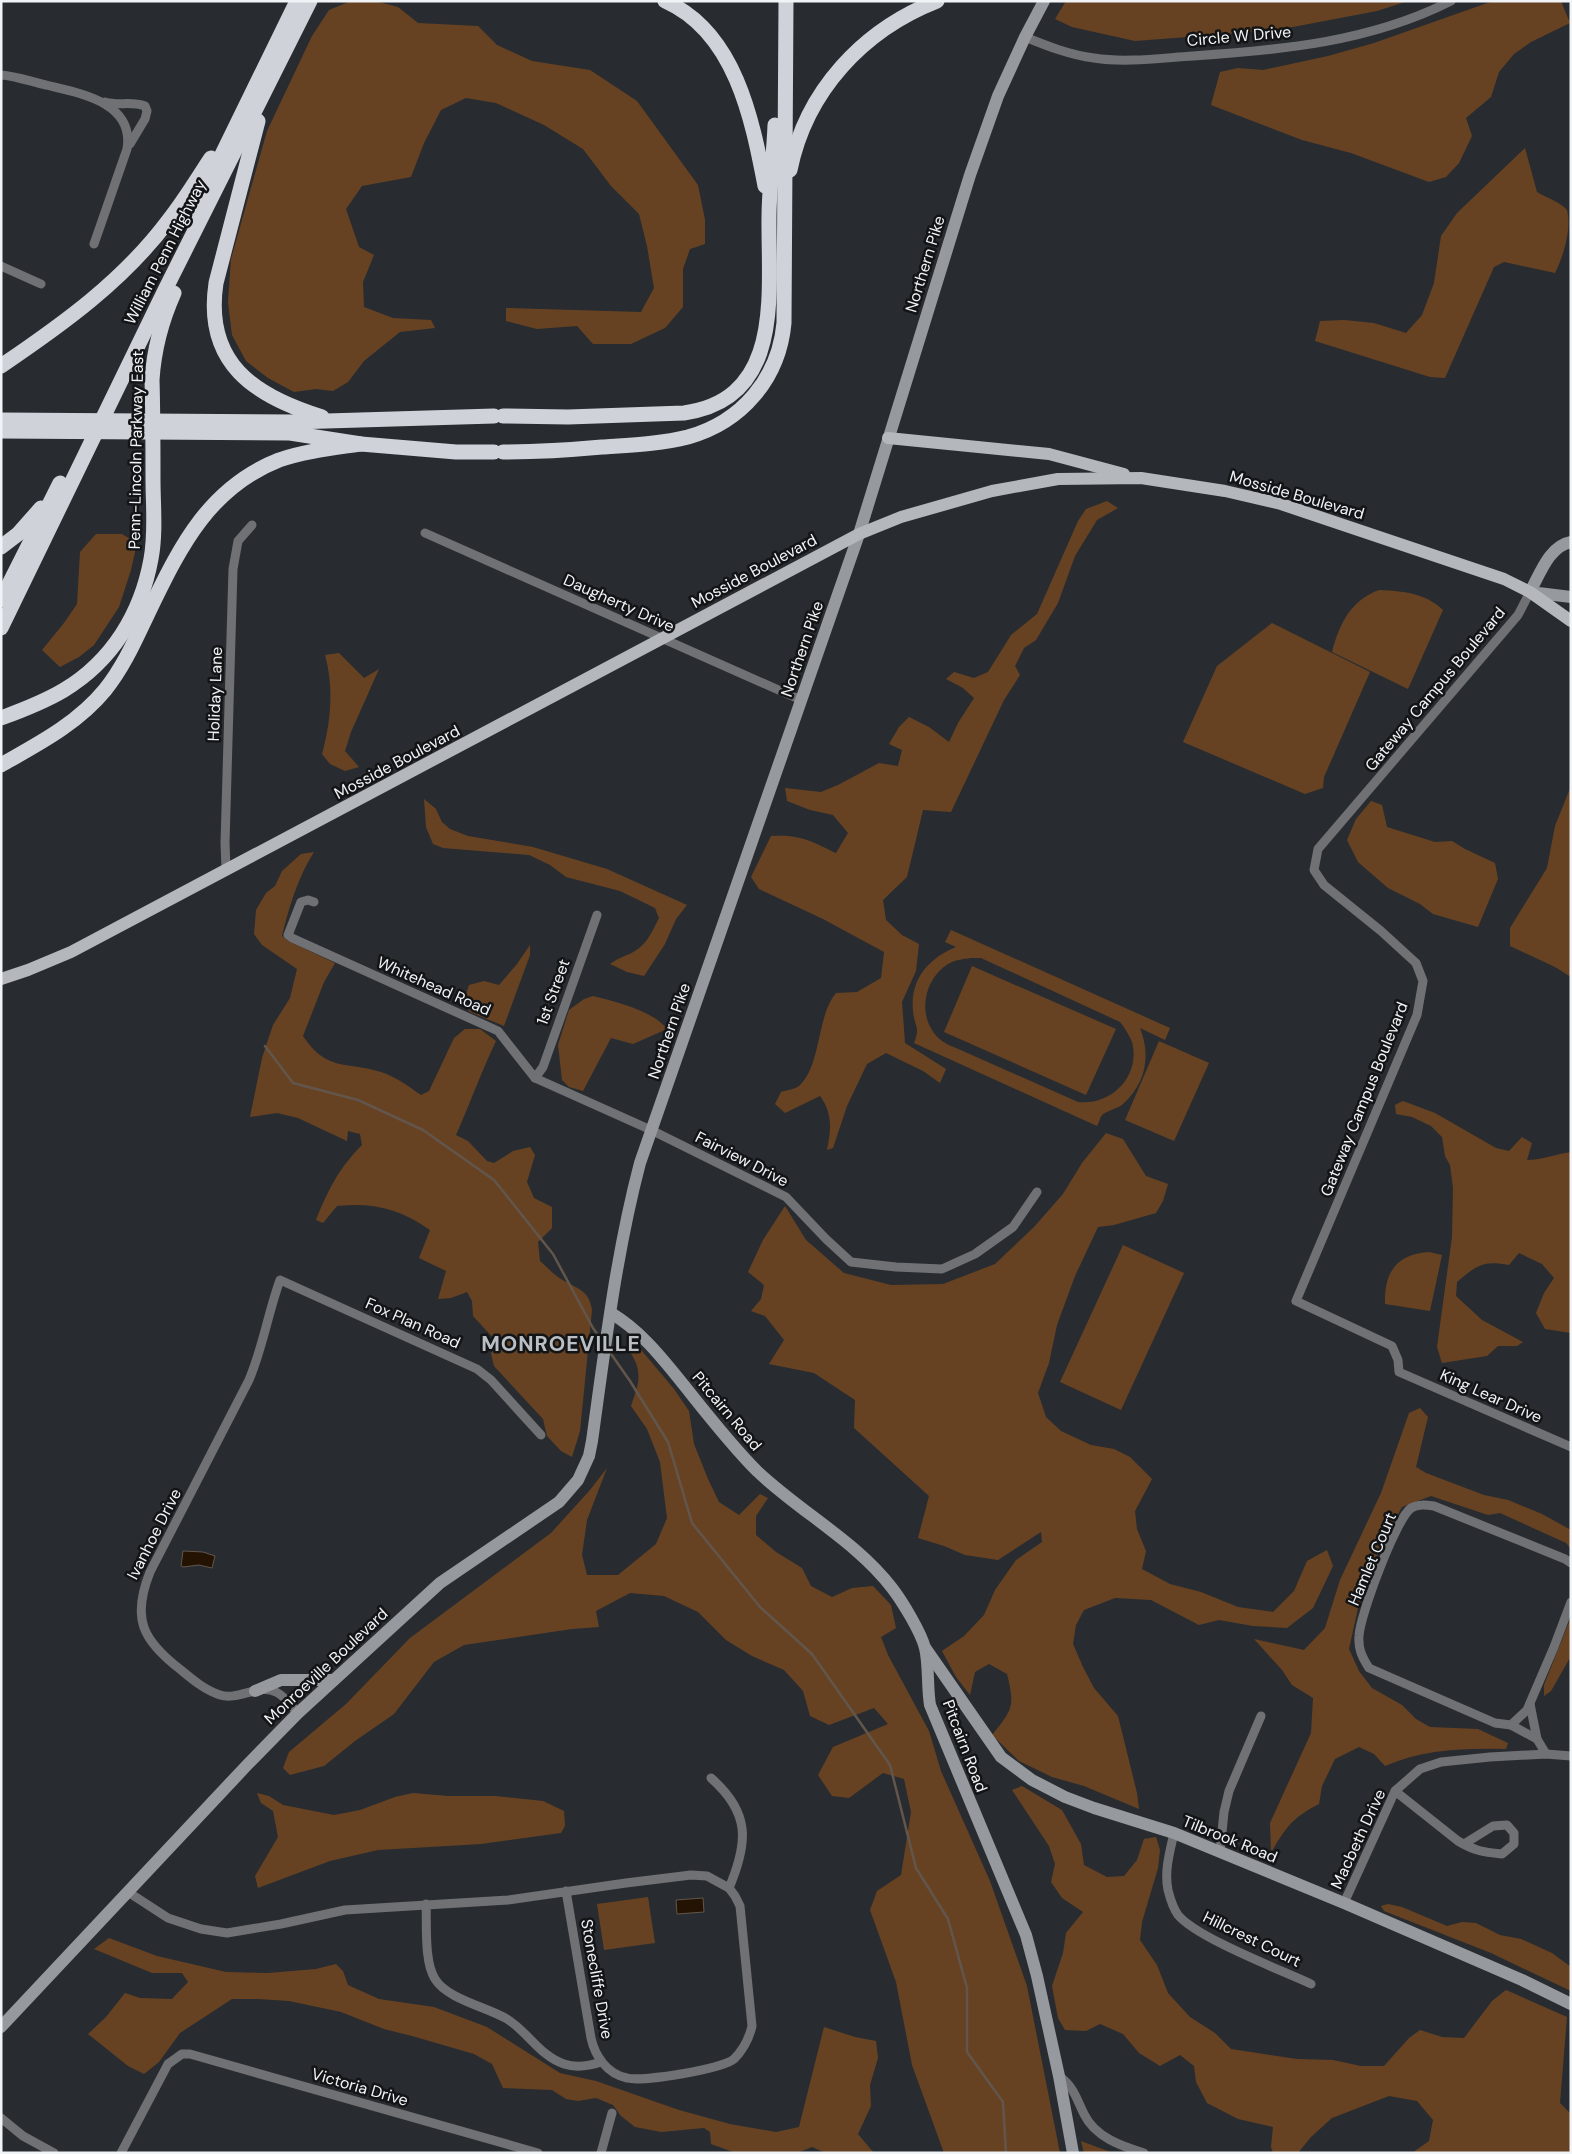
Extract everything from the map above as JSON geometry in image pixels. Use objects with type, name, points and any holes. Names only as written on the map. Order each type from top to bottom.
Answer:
[{"type":"highway","name":"William Penn Highway","points":[[1,600],[297,1]]},
{"type":"highway","name":"William Penn Highway","points":[[1,628],[152,316],[310,1]]},
{"type":"highway","points":[[665,1],[681,9],[705,28],[731,71],[753,126],[769,205]]},
{"type":"highway","points":[[1,420],[67,425],[170,426],[499,416],[568,417],[684,413],[702,410],[726,399],[752,371],[767,332],[769,205],[775,128],[777,1]]},
{"type":"highway","points":[[170,426],[290,434],[361,444],[456,452],[536,452],[640,445],[675,440],[709,430],[727,420],[744,407],[760,390],[777,357],[783,335],[786,1]]},
{"type":"highway","points":[[785,204],[790,170],[798,139],[817,102],[836,73],[856,51],[882,30],[904,16],[937,1]]},
{"type":"highway","points":[[271,80],[218,274],[214,299],[214,317],[226,353],[237,370],[249,383],[276,400],[333,420]]},
{"type":"highway","points":[[1,366],[84,307],[123,272],[156,236],[187,195],[251,95]]},
{"type":"highway","name":"Penn-Lincoln Parkway East","points":[[1,718],[40,703],[73,684],[103,659],[126,630],[145,583],[152,547],[152,380],[156,342],[167,308],[233,157]]},
{"type":"highway","points":[[1,431],[67,425]]},
{"type":"highway","points":[[1,765],[70,723],[104,691],[124,662],[169,570],[188,536],[216,501],[246,478],[268,465],[293,456],[361,444]]},
{"type":"highway","points":[[1,547],[25,527],[57,490]]},
{"type":"highway","points":[[126,630],[169,570]]},
{"type":"main road","name":"Northern Pike","points":[[611,1314],[623,1235],[640,1162],[859,534],[970,175],[998,96],[1024,37],[1044,1]]},
{"type":"main road","points":[[888,438],[1050,454],[1141,478]]},
{"type":"main road","name":"Mosside Boulevard","points":[[1,979],[71,952],[859,534],[901,517],[992,491],[1058,479],[1141,478],[1225,490],[1281,504],[1504,579],[1530,592],[1571,621]]},
{"type":"main road","points":[[1571,542],[1564,543],[1552,552],[1530,592],[1571,597]]},
{"type":"main road","name":"Pitcairn Road","points":[[611,1314],[635,1329],[654,1348],[736,1449],[759,1473],[871,1565],[892,1588],[909,1615],[925,1648],[930,1705],[1026,1935],[1059,2076],[1073,2153]]},
{"type":"main road","name":"Monroeville Boulevard","points":[[1,2027],[298,1713],[440,1583],[544,1514],[570,1491],[584,1468],[590,1448],[611,1314]]},
{"type":"main road","name":"Tilbrook Road","points":[[925,1648],[1001,1757],[1032,1780],[1066,1797],[1174,1833],[1344,1903],[1522,1980],[1571,2004]]},
{"type":"main road","points":[[254,1692],[281,1680],[334,1680]]},
{"type":"street","name":"Circle W Drive","points":[[1024,37],[1062,51],[1095,58],[1144,59],[1258,51],[1323,43],[1380,30],[1432,11],[1451,1]]},
{"type":"street","points":[[1,75],[117,104],[139,103],[147,111],[145,119],[127,149]]},
{"type":"street","points":[[94,244],[129,139],[115,111],[99,99]]},
{"type":"street","points":[[1,266],[41,284]]},
{"type":"street","name":"Holiday Lane","points":[[226,869],[225,843],[233,569],[238,541],[252,525]]},
{"type":"street","name":"Daugherty Drive","points":[[425,533],[801,700]]},
{"type":"street","name":"Gateway Campus Boulevard","points":[[1399,1372],[1398,1360],[1392,1346],[1296,1301],[1417,1015],[1423,981],[1416,963],[1381,931],[1324,885],[1314,870],[1318,849],[1518,615],[1530,592]]},
{"type":"street","name":"Whitehead Road","points":[[314,902],[308,900],[301,902],[288,934],[292,938],[498,1031],[535,1078],[652,1130]]},
{"type":"street","name":"1st Street","points":[[535,1078],[543,1067],[597,915]]},
{"type":"street","name":"Fairview Drive","points":[[652,1130],[786,1197],[826,1240],[851,1262],[896,1267],[942,1269],[975,1254],[1013,1227],[1037,1192]]},
{"type":"street","name":"Fox Plan Road","points":[[280,1280],[477,1369],[491,1380],[541,1435]]},
{"type":"street","name":"Ivanhoe Drive","points":[[280,1280],[270,1308],[262,1347],[247,1385],[150,1572],[142,1592],[141,1603],[142,1617],[148,1637],[165,1658],[200,1686],[218,1694],[235,1696],[268,1690],[276,1692],[298,1713]]},
{"type":"street","name":"King Lear Drive","points":[[1399,1372],[1571,1447]]},
{"type":"street","name":"Hamlet Court","points":[[1537,1739],[1510,1725],[1494,1723],[1369,1668],[1362,1658],[1359,1649],[1359,1634],[1367,1601],[1397,1529],[1406,1512],[1413,1507],[1424,1505],[1442,1509],[1571,1563]]},
{"type":"street","points":[[1510,1725],[1527,1710],[1530,1704],[1571,1602]]},
{"type":"street","points":[[1530,1704],[1537,1739],[1546,1754]]},
{"type":"street","points":[[1220,1852],[1224,1812],[1229,1791],[1261,1716]]},
{"type":"street","name":"Macbeth Drive","points":[[1344,1903],[1395,1791],[1420,1769],[1441,1762],[1490,1757],[1546,1754],[1571,1756]]},
{"type":"street","points":[[128,1892],[168,1918],[201,1929],[227,1933],[345,1910],[508,1900],[691,1875],[707,1876],[729,1888],[742,1852],[741,1823],[731,1798],[711,1778]]},
{"type":"street","points":[[1395,1791],[1464,1844],[1476,1851],[1502,1854],[1514,1844],[1514,1833],[1508,1825],[1493,1826],[1464,1844]]},
{"type":"street","name":"Hillcrest Court","points":[[1174,1833],[1166,1876],[1168,1889],[1178,1914],[1188,1924],[1210,1936],[1312,1984]]},
{"type":"street","name":"Stonecliffe Drive","points":[[566,1891],[594,2052],[601,2062],[617,2075],[634,2079],[709,2069],[724,2065],[734,2060],[749,2039],[752,2026],[742,1919],[736,1896],[729,1888]]},
{"type":"street","points":[[426,1904],[429,1963],[432,1974],[442,1988],[510,2020],[527,2034],[548,2056],[556,2060],[573,2066],[601,2062]]},
{"type":"street","name":"Victoria Drive","points":[[121,2153],[162,2074],[175,2058],[182,2054],[190,2054],[538,2153]]},
{"type":"street","points":[[1059,2076],[1070,2084],[1078,2097],[1084,2114],[1094,2128],[1110,2140],[1144,2153]]},
{"type":"street","points":[[601,2153],[612,2113]]},
{"type":"street","points":[[1,2118],[23,2136],[54,2153]]},
{"type":"shaded area","points":[[351,1],[375,1],[398,7],[418,23],[478,26],[497,45],[532,61],[590,70],[637,101],[698,185],[705,220],[705,244],[690,249],[683,269],[683,307],[665,328],[631,344],[593,344],[577,326],[537,329],[506,321],[506,308],[641,312],[654,288],[647,246],[639,214],[611,186],[583,149],[544,125],[496,103],[466,98],[441,110],[424,143],[411,177],[362,186],[346,209],[359,247],[374,255],[363,282],[364,307],[393,318],[431,320],[435,328],[400,332],[364,361],[348,382],[333,391],[316,389],[294,392],[268,378],[246,361],[232,335],[228,302],[231,259],[267,131],[312,36],[329,10]]},
{"type":"shaded area","points":[[1066,1],[1408,1],[1377,11],[1277,30],[1135,41],[1072,27],[1055,19]]},
{"type":"shaded area","points":[[1493,1],[1561,1],[1570,23],[1531,42],[1514,54],[1499,72],[1491,97],[1466,118],[1472,136],[1459,163],[1446,177],[1429,182],[1351,153],[1302,140],[1211,105],[1220,72],[1238,68],[1263,70],[1328,56],[1374,43]]},
{"type":"shaded area","points":[[1525,148],[1537,192],[1565,207],[1567,210],[1568,234],[1561,259],[1555,273],[1504,262],[1494,267],[1445,378],[1430,377],[1315,341],[1320,321],[1344,320],[1374,323],[1406,333],[1422,315],[1434,283],[1441,236],[1457,213]]},
{"type":"shaded area","points":[[1107,501],[1118,508],[1097,520],[1075,556],[1058,603],[1036,640],[1024,648],[1015,666],[1020,675],[1004,700],[951,812],[923,810],[907,877],[883,900],[886,920],[902,935],[919,944],[916,971],[902,1002],[905,1043],[946,1069],[940,1083],[923,1071],[886,1053],[867,1064],[847,1106],[833,1148],[827,1150],[830,1122],[827,1109],[820,1096],[785,1113],[775,1104],[781,1092],[799,1086],[806,1077],[816,1054],[825,1015],[836,993],[857,992],[881,978],[884,952],[823,919],[759,889],[751,877],[771,836],[798,837],[836,853],[848,833],[833,815],[810,810],[787,801],[785,788],[821,792],[879,763],[898,766],[902,750],[889,744],[899,727],[909,717],[929,727],[949,742],[958,723],[974,698],[963,688],[946,679],[954,672],[974,678],[988,672],[1011,635],[1037,614],[1078,521],[1086,509]]},
{"type":"shaded area","points":[[96,534],[122,534],[137,543],[131,570],[119,607],[94,645],[79,657],[60,667],[42,650],[77,604],[80,552]]},
{"type":"shaded area","points":[[1379,590],[1405,592],[1421,596],[1443,610],[1408,689],[1332,652],[1338,632],[1348,614],[1361,600]]},
{"type":"shaded area","points":[[1272,623],[1370,672],[1324,777],[1323,788],[1305,794],[1183,742],[1217,666]]},
{"type":"shaded area","points":[[339,653],[364,678],[379,669],[351,732],[345,751],[359,767],[345,771],[330,764],[322,754],[328,730],[330,704],[330,679],[325,655]]},
{"type":"shaded area","points":[[1571,786],[1571,977],[1555,967],[1510,946],[1510,928],[1547,868],[1555,826]]},
{"type":"shaded area","points":[[424,799],[436,809],[442,822],[450,829],[468,836],[533,847],[607,869],[687,905],[676,919],[665,944],[644,976],[627,972],[610,964],[635,951],[646,941],[659,918],[655,908],[620,891],[566,877],[550,865],[529,855],[443,848],[433,844],[426,827]]},
{"type":"shaded area","points":[[1371,801],[1382,805],[1387,827],[1435,842],[1452,841],[1495,863],[1498,879],[1478,927],[1433,914],[1420,904],[1388,888],[1358,862],[1347,840],[1356,819]]},
{"type":"shaded area","points":[[314,852],[303,872],[295,893],[282,936],[288,941],[335,963],[324,982],[303,1036],[312,1047],[329,1060],[386,1074],[421,1095],[429,1091],[454,1038],[465,1029],[480,1029],[496,1041],[456,1135],[468,1141],[487,1161],[494,1163],[513,1151],[530,1147],[535,1155],[527,1182],[534,1198],[552,1207],[552,1228],[538,1242],[540,1261],[558,1277],[581,1290],[590,1303],[592,1310],[580,1431],[572,1457],[561,1451],[547,1436],[543,1419],[494,1366],[491,1354],[496,1341],[473,1316],[472,1301],[467,1292],[451,1298],[438,1299],[446,1271],[419,1258],[430,1230],[397,1212],[375,1206],[337,1206],[323,1223],[316,1220],[335,1180],[362,1145],[360,1134],[348,1131],[347,1141],[298,1118],[277,1113],[250,1117],[262,1058],[273,1025],[290,998],[297,969],[262,945],[254,934],[256,910],[266,893],[275,886],[282,871],[301,854]]},
{"type":"shaded area","points":[[951,930],[1170,1028],[1165,1040],[1140,1028],[1146,1059],[1141,1078],[1131,1096],[1121,1106],[1102,1115],[1097,1126],[914,1043],[917,1030],[913,999],[918,979],[937,957],[956,947],[945,942]],"holes":[[[981,958],[1120,1022],[1132,1042],[1134,1055],[1128,1077],[1121,1086],[1112,1094],[1102,1099],[1078,1102],[942,1041],[928,1023],[926,1012],[925,1001],[932,980],[948,964],[965,959]]]},
{"type":"shaded area","points":[[530,945],[530,955],[504,1026],[470,1012],[465,1006],[465,997],[469,985],[484,981],[499,985]]},
{"type":"shaded area","points":[[972,966],[1116,1029],[1086,1095],[944,1032]]},
{"type":"shaded area","points":[[593,996],[623,1004],[643,1012],[660,1022],[667,1029],[633,1044],[611,1038],[583,1091],[569,1087],[562,1080],[558,1045],[569,1010],[584,999]]},
{"type":"shaded area","points":[[1159,1041],[1209,1063],[1174,1141],[1125,1120]]},
{"type":"shaded area","points":[[1403,1101],[1435,1113],[1496,1148],[1509,1151],[1522,1137],[1532,1143],[1527,1160],[1571,1152],[1571,1333],[1545,1329],[1536,1313],[1544,1293],[1554,1278],[1542,1264],[1519,1253],[1509,1265],[1486,1264],[1470,1271],[1457,1282],[1456,1296],[1482,1320],[1523,1342],[1517,1346],[1498,1346],[1487,1356],[1442,1363],[1437,1347],[1452,1237],[1453,1188],[1450,1165],[1445,1156],[1442,1137],[1431,1126],[1412,1117],[1396,1114],[1395,1105]]},
{"type":"shaded area","points":[[1106,1133],[1123,1139],[1146,1176],[1168,1184],[1163,1201],[1156,1213],[1114,1225],[1098,1227],[1075,1276],[1057,1325],[1049,1363],[1038,1393],[1046,1417],[1061,1431],[1091,1445],[1114,1449],[1130,1457],[1152,1479],[1135,1511],[1137,1529],[1146,1551],[1142,1569],[1170,1584],[1201,1592],[1238,1607],[1273,1612],[1294,1591],[1307,1561],[1327,1550],[1333,1566],[1313,1608],[1287,1628],[1253,1626],[1219,1620],[1199,1625],[1151,1600],[1115,1598],[1084,1610],[1076,1625],[1073,1644],[1094,1688],[1118,1716],[1137,1793],[1139,1809],[1084,1786],[1052,1777],[1019,1761],[992,1735],[1008,1713],[1010,1707],[1011,1693],[1007,1674],[989,1664],[975,1672],[970,1695],[956,1677],[942,1651],[964,1636],[984,1615],[995,1590],[1016,1560],[1042,1542],[1041,1532],[998,1560],[965,1555],[918,1538],[929,1496],[854,1428],[855,1400],[814,1373],[769,1364],[784,1340],[765,1316],[751,1311],[761,1299],[764,1285],[748,1272],[763,1240],[785,1206],[806,1240],[844,1273],[891,1285],[943,1284],[995,1264],[1034,1227],[1063,1194],[1082,1163]]},
{"type":"shaded area","points":[[1123,1245],[1184,1273],[1121,1410],[1060,1382]]},
{"type":"shaded area","points":[[1429,1252],[1442,1255],[1430,1311],[1385,1304],[1387,1283],[1394,1267],[1408,1257]]},
{"type":"shaded area","points":[[637,1345],[674,1389],[689,1411],[694,1444],[719,1502],[739,1515],[760,1494],[768,1498],[756,1516],[756,1535],[776,1552],[802,1568],[811,1586],[832,1597],[852,1588],[873,1586],[891,1605],[896,1628],[881,1637],[888,1655],[929,1731],[941,1771],[990,1881],[1027,1986],[1060,2153],[944,2153],[912,2065],[896,1982],[870,1910],[877,1891],[901,1875],[911,1812],[904,1779],[883,1773],[849,1798],[832,1796],[818,1775],[833,1747],[888,1724],[874,1708],[829,1725],[810,1716],[803,1691],[784,1670],[752,1656],[726,1640],[698,1612],[664,1596],[630,1593],[596,1611],[599,1627],[572,1629],[464,1645],[434,1662],[394,1714],[355,1741],[324,1766],[290,1775],[283,1768],[289,1752],[346,1704],[410,1638],[551,1533],[607,1468],[587,1520],[582,1555],[587,1575],[618,1575],[656,1544],[667,1518],[660,1462],[647,1429],[631,1406],[637,1385],[638,1373],[637,1366],[630,1352]]},
{"type":"shaded area","points":[[1420,1408],[1428,1417],[1416,1467],[1426,1473],[1484,1495],[1508,1500],[1542,1514],[1571,1530],[1571,1549],[1566,1543],[1500,1513],[1488,1515],[1431,1496],[1402,1507],[1383,1541],[1358,1608],[1349,1649],[1359,1671],[1372,1688],[1402,1705],[1416,1719],[1430,1727],[1478,1729],[1508,1743],[1506,1749],[1475,1749],[1429,1753],[1400,1760],[1385,1766],[1374,1754],[1359,1747],[1335,1759],[1322,1786],[1319,1804],[1290,1824],[1271,1853],[1270,1823],[1311,1733],[1313,1698],[1292,1685],[1282,1670],[1254,1639],[1304,1650],[1325,1628],[1340,1580],[1381,1493],[1409,1413]]},
{"type":"shaded area","points":[[183,1551],[203,1552],[215,1556],[212,1568],[199,1565],[181,1566]]},
{"type":"shaded area","points":[[1571,1617],[1571,1656],[1551,1691],[1544,1696],[1544,1685]]},
{"type":"shaded area","points":[[1022,1786],[1062,1810],[1081,1844],[1084,1865],[1107,1877],[1124,1876],[1137,1860],[1144,1839],[1156,1837],[1160,1850],[1158,1868],[1142,1922],[1140,1940],[1157,1965],[1168,1993],[1190,2017],[1215,2033],[1231,2049],[1297,2059],[1333,2060],[1361,2066],[1384,2066],[1409,2038],[1420,2030],[1442,2037],[1464,2038],[1492,2001],[1506,1990],[1567,2017],[1560,2103],[1571,2114],[1571,2153],[1412,2153],[1429,2141],[1433,2120],[1417,2101],[1389,2096],[1332,2118],[1311,2137],[1298,2153],[1273,2153],[1271,2147],[1273,2127],[1238,2119],[1207,2103],[1196,2082],[1194,2066],[1180,2055],[1160,2066],[1139,2053],[1123,2034],[1100,2024],[1086,2031],[1065,2030],[1058,2018],[1052,1986],[1063,1953],[1066,1933],[1083,1912],[1062,1898],[1051,1882],[1055,1864],[1049,1846],[1012,1790]]},
{"type":"shaded area","points":[[257,1793],[269,1796],[283,1805],[334,1815],[360,1810],[395,1797],[413,1793],[448,1796],[495,1796],[543,1801],[564,1811],[565,1826],[561,1833],[481,1844],[378,1850],[330,1861],[258,1888],[255,1876],[278,1837],[273,1811],[261,1803]]},
{"type":"shaded area","points":[[648,1897],[655,1943],[604,1950],[597,1904]]},
{"type":"shaded area","points":[[703,1898],[704,1912],[677,1914],[676,1900]]},
{"type":"shaded area","points":[[1388,1904],[1402,1907],[1447,1926],[1462,1922],[1476,1923],[1500,1935],[1521,1939],[1552,1953],[1571,1967],[1571,1991],[1491,1953],[1384,1911],[1381,1906]]},
{"type":"shaded area","points":[[109,1938],[157,1956],[226,1972],[268,1973],[316,1969],[336,1964],[343,1971],[348,1985],[379,1999],[434,2007],[487,2027],[560,2073],[596,2081],[679,2110],[730,2124],[776,2132],[799,2127],[824,2027],[855,2037],[876,2041],[878,2058],[870,2085],[871,2106],[858,2134],[874,2153],[826,2153],[812,2147],[797,2153],[736,2153],[711,2144],[710,2132],[704,2128],[661,2132],[635,2127],[621,2116],[613,2105],[596,2098],[578,2101],[566,2099],[552,2090],[503,2088],[492,2064],[474,2054],[384,2029],[341,2012],[289,2001],[232,1999],[180,2033],[159,2062],[144,2074],[128,2066],[88,2034],[106,2017],[125,1993],[140,1998],[172,1999],[188,1982],[182,1973],[152,1973],[94,1949]]},
{"type":"shaded area","points":[[1081,2141],[1113,2153],[1084,2153]]},
{"type":"waterway","points":[[265,1046],[293,1083],[358,1100],[423,1130],[494,1180],[553,1254],[602,1341]]},
{"type":"waterway","points":[[609,1351],[668,1442],[692,1523],[760,1607],[812,1654],[890,1765],[916,1868],[948,1919],[967,1988],[967,2052],[1003,2102],[1006,2153]]},
{"type":"district","name":"MONROEVILLE","points":[[561,1344]]}]
